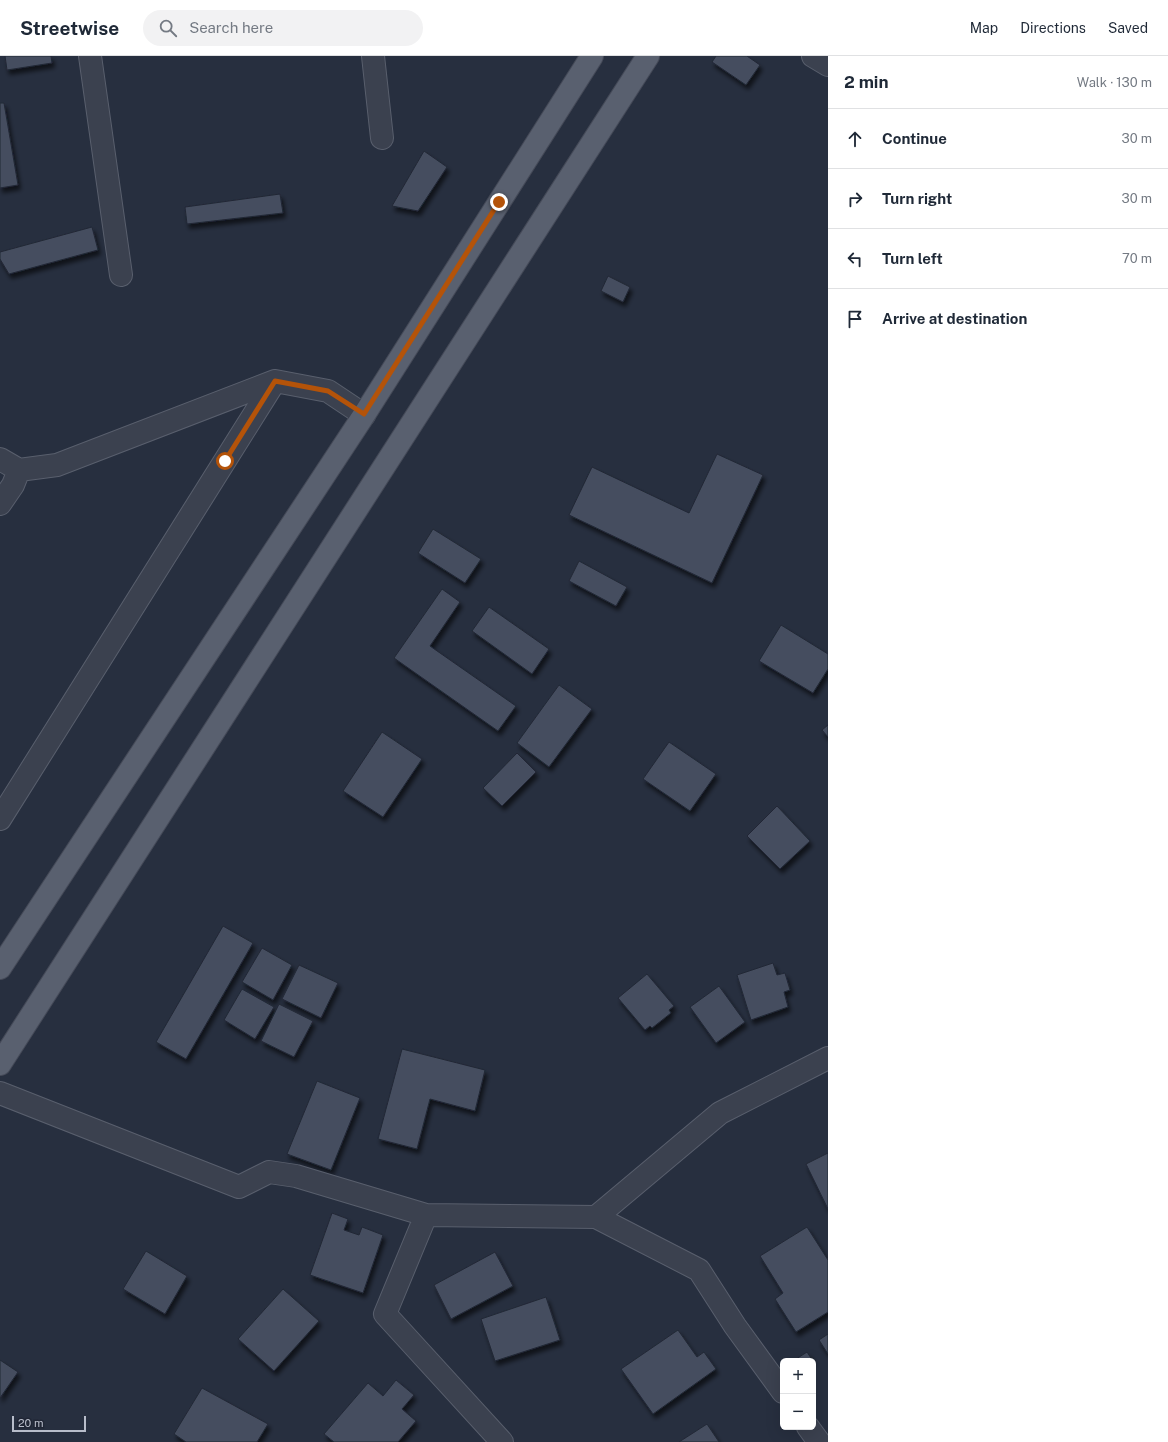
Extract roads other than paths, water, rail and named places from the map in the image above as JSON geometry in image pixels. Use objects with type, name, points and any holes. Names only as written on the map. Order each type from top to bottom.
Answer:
[{"type":"main road","points":[[0,968],[364,414],[592,56]]},
{"type":"main road","points":[[0,1064],[648,56]]},
{"type":"street","points":[[92,56],[121,275]]},
{"type":"street","points":[[373,56],[382,138]]},
{"type":"street","points":[[813,56],[828,65]]},
{"type":"street","points":[[0,819],[275,381]]},
{"type":"street","points":[[0,459],[19,470],[57,465],[275,381],[328,391],[364,414]]},
{"type":"street","points":[[0,504],[13,485],[19,470]]},
{"type":"street","points":[[596,1217],[720,1113],[828,1058]]},
{"type":"street","points":[[0,1093],[239,1187],[269,1172],[296,1176],[426,1215],[596,1217],[699,1270],[735,1326],[780,1388]]},
{"type":"street","points":[[426,1215],[385,1314],[502,1442]]},
{"type":"street","points":[[810,1430],[819,1442]]}]
